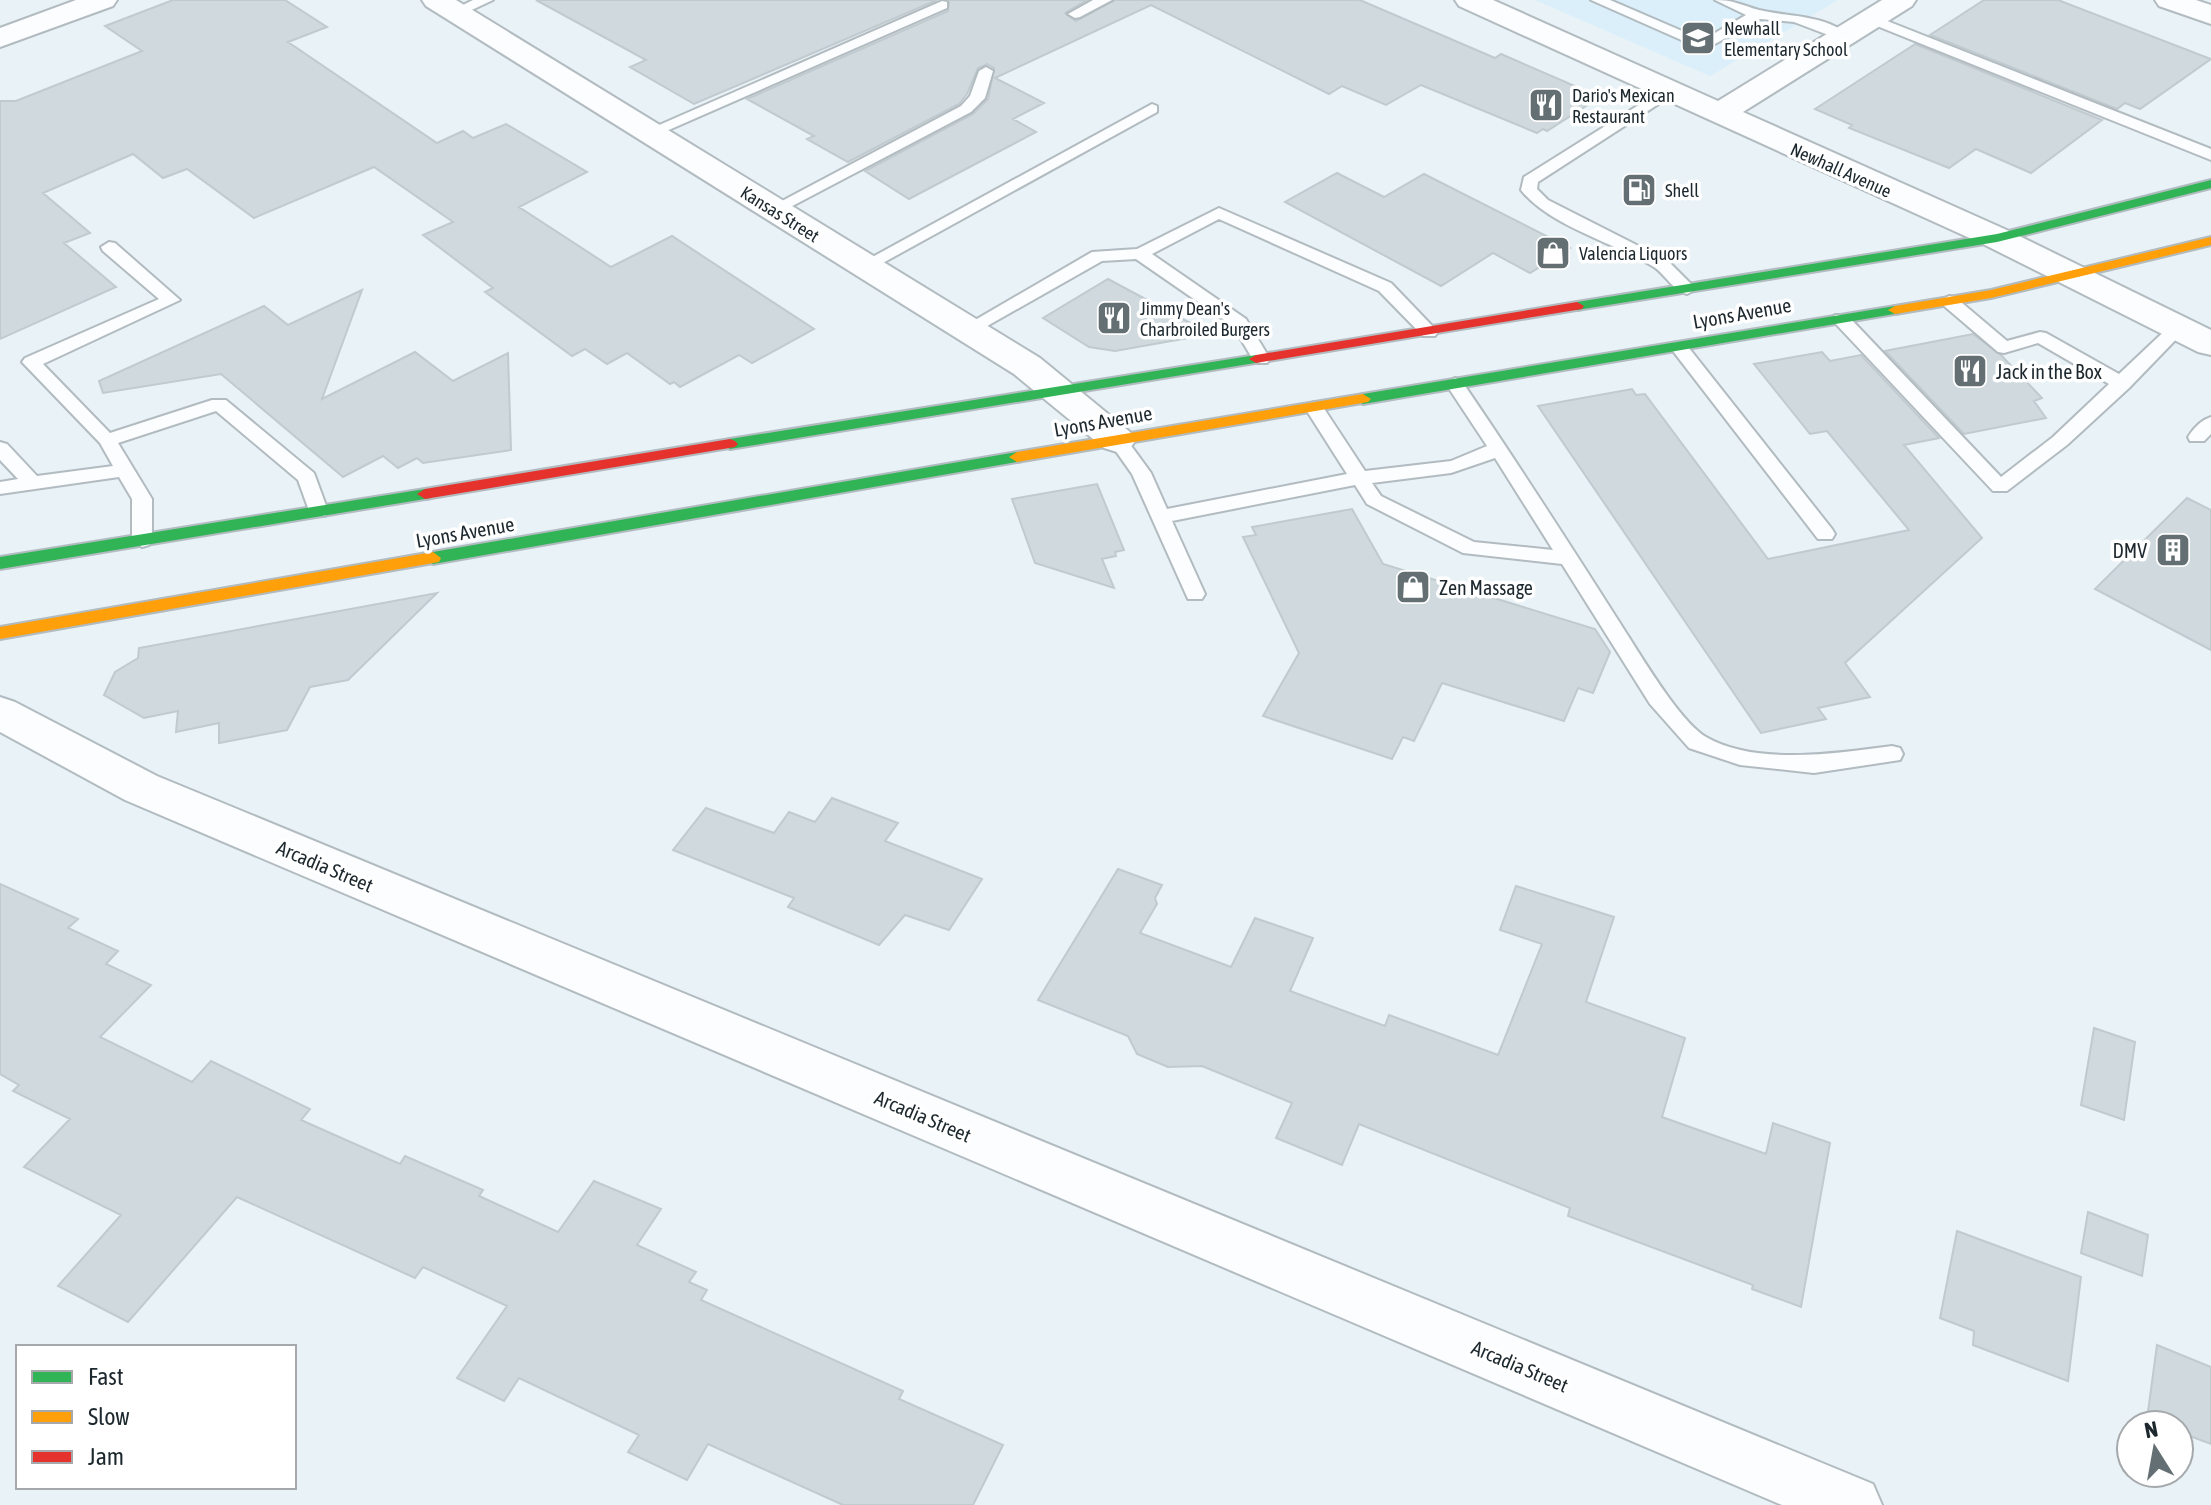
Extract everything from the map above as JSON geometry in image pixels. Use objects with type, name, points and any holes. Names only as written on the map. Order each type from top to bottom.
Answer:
[{"type":"main road","name":"Lyons Avenue","points":[[0,563],[1997,238],[2211,184]]},
{"type":"main road","name":"Lyons Avenue","points":[[0,633],[1117,440],[1949,301],[2070,276],[2211,241]]},
{"type":"street","points":[[0,38],[103,0]]},
{"type":"street","name":"Newhall Avenue","points":[[1469,0],[1997,238],[2211,344]]},
{"type":"street","points":[[1718,114],[1902,0]]},
{"type":"street","points":[[2169,0],[2211,15]]},
{"type":"street","name":"Kansas Street","points":[[446,6],[1027,366],[1117,440]]},
{"type":"street","name":"Arcadia Street","points":[[0,713],[141,788],[1852,1505]]},
{"type":"lane","points":[[446,6],[486,0]]},
{"type":"lane","points":[[1075,14],[1105,0]]},
{"type":"lane","points":[[1598,0],[1704,46],[1757,14]]},
{"type":"lane","points":[[1722,0],[1757,14],[1797,18],[1844,37]]},
{"type":"lane","points":[[649,133],[942,5]]},
{"type":"lane","points":[[1872,19],[2211,155]]},
{"type":"lane","points":[[773,210],[966,109],[977,98],[986,71]]},
{"type":"lane","points":[[1669,91],[1530,180],[1529,190],[1542,203],[1662,265],[1687,289]]},
{"type":"lane","points":[[864,266],[1152,109]]},
{"type":"lane","points":[[967,330],[1098,256],[1140,254],[1219,213],[1385,287],[1429,332]]},
{"type":"lane","points":[[109,247],[171,300],[31,362],[107,440],[142,499],[142,540]]},
{"type":"lane","points":[[1140,254],[1240,323],[1261,359]]},
{"type":"lane","points":[[1949,301],[2004,348],[2040,337],[2123,384]]},
{"type":"lane","points":[[1841,319],[2000,487],[2060,441],[2123,384],[2178,328]]},
{"type":"lane","points":[[1679,347],[1825,534]]},
{"type":"lane","points":[[1455,384],[1658,699],[1697,742],[1740,757],[1814,765],[1892,754]]},
{"type":"lane","points":[[107,440],[219,404],[307,477],[318,511]]},
{"type":"lane","points":[[1314,408],[1374,500],[1470,548],[1567,558]]},
{"type":"lane","points":[[1117,440],[1141,473],[1195,594]]},
{"type":"lane","points":[[0,448],[32,483]]},
{"type":"lane","points":[[1160,517],[1360,478],[1459,464],[1487,456],[1498,448]]},
{"type":"lane","points":[[0,488],[125,470]]},
{"type":"shaded area","name":"Newhall Elementary School","points":[[1535,0],[1838,0],[1710,76]]},
{"type":"building","points":[[173,0],[285,0],[327,27],[288,42],[437,143],[463,131],[473,138],[506,124],[587,172],[519,207],[611,267],[672,236],[814,329],[752,363],[739,355],[680,387],[674,382],[670,384],[627,353],[607,364],[585,349],[572,356],[485,292],[493,288],[423,235],[453,222],[374,167],[254,218],[187,169],[163,178],[133,154],[43,193],[90,233],[64,243],[116,287],[0,339],[0,101],[16,101],[142,51],[105,26]]},
{"type":"building","points":[[536,0],[937,0],[694,104],[630,67],[646,60]]},
{"type":"building","points":[[949,0],[1087,0],[1065,13],[1076,21],[1115,0],[1360,0],[1495,58],[1501,54],[1600,97],[1547,131],[1543,129],[1537,133],[1421,85],[1386,105],[1342,86],[1329,94],[1151,5],[995,78],[1044,103],[1013,119],[1036,132],[909,199],[865,171],[973,114],[988,99],[994,68],[987,64],[978,68],[967,94],[959,104],[848,162],[807,139],[814,136],[747,99],[948,11]]},
{"type":"building","points":[[1984,0],[2058,0],[2211,59],[2140,109],[2125,103],[2117,109],[1930,35]]},
{"type":"building","points":[[1915,44],[2102,120],[2031,173],[1976,149],[1949,168],[1849,128],[1852,125],[1815,109]]},
{"type":"building","points":[[1337,173],[1384,197],[1424,174],[1570,248],[1530,273],[1493,253],[1441,286],[1285,202]]},
{"type":"building","points":[[1108,279],[1211,334],[1115,351],[1089,347],[1043,318]]},
{"type":"building","points":[[362,290],[322,399],[415,352],[453,381],[508,353],[511,450],[423,463],[417,458],[398,468],[383,456],[343,477],[221,374],[103,393],[99,381],[264,306],[288,325]]},
{"type":"building","name":"Jack in the Box","points":[[1973,334],[2001,355],[2042,398],[2034,401],[2046,418],[1964,434],[1885,351]]},
{"type":"building","points":[[1822,352],[1830,361],[1861,355],[1939,438],[1904,445],[1982,538],[1845,663],[1870,697],[1818,708],[1826,719],[1761,733],[1538,406],[1632,389],[1636,395],[1645,394],[1768,559],[1909,530],[1827,431],[1810,434],[1754,364]]},
{"type":"building","points":[[1097,484],[1124,550],[1115,552],[1116,556],[1102,559],[1114,588],[1035,563],[1012,499]]},
{"type":"building","name":"DMV","points":[[2187,498],[2211,510],[2211,650],[2095,589]]},
{"type":"building","points":[[1352,509],[1383,564],[1595,629],[1610,652],[1593,693],[1578,688],[1564,721],[1442,683],[1414,741],[1403,737],[1392,759],[1263,716],[1299,653],[1243,537],[1256,535],[1252,527]]},
{"type":"building","points":[[437,593],[348,680],[310,687],[287,730],[219,743],[219,723],[176,732],[178,711],[144,718],[104,695],[115,672],[138,658],[139,648]]},
{"type":"building","points":[[832,798],[898,823],[885,841],[982,879],[949,930],[905,915],[879,945],[788,907],[794,898],[673,850],[706,808],[774,833],[789,812],[815,822]]},
{"type":"building","points":[[1118,869],[1162,885],[1155,898],[1157,904],[1140,933],[1231,967],[1255,918],[1313,938],[1290,991],[1385,1026],[1389,1015],[1498,1055],[1542,944],[1500,930],[1516,886],[1614,917],[1586,1002],[1685,1038],[1662,1117],[1766,1154],[1773,1123],[1830,1143],[1801,1307],[1752,1289],[1753,1285],[1568,1216],[1570,1208],[1359,1124],[1342,1165],[1276,1138],[1292,1103],[1202,1066],[1168,1067],[1137,1054],[1128,1036],[1038,1000]]},
{"type":"building","points":[[0,884],[78,919],[68,928],[118,951],[106,964],[151,985],[100,1037],[192,1082],[211,1061],[310,1109],[301,1120],[400,1164],[405,1156],[483,1190],[479,1196],[558,1232],[594,1181],[661,1209],[637,1245],[696,1272],[689,1282],[707,1290],[701,1300],[903,1391],[899,1399],[1003,1445],[973,1505],[843,1505],[708,1444],[687,1480],[628,1452],[639,1435],[519,1378],[504,1401],[457,1378],[507,1306],[423,1267],[415,1278],[237,1197],[128,1322],[58,1286],[121,1215],[24,1167],[70,1119],[13,1091],[19,1085],[0,1074]]},
{"type":"building","points":[[2094,1028],[2135,1042],[2124,1120],[2081,1105]]},
{"type":"building","points":[[2088,1212],[2148,1235],[2142,1276],[2081,1253]]},
{"type":"building","points":[[1957,1231],[2081,1277],[2068,1381],[1973,1345],[1974,1331],[1940,1318]]},
{"type":"building","points":[[2157,1345],[2211,1367],[2211,1444],[2195,1438],[2195,1409],[2148,1409]]},
{"type":"traffic: fast","points":[[1577,306],[1997,238],[2211,184]]},
{"type":"traffic: fast","points":[[1363,399],[1895,310]]},
{"type":"traffic: fast","points":[[730,444],[1256,359]]},
{"type":"traffic: fast","points":[[433,558],[1017,457]]},
{"type":"traffic: fast","points":[[0,563],[425,494]]},
{"type":"traffic: slow","points":[[1895,310],[1991,294],[2211,241]]},
{"type":"traffic: slow","points":[[1017,457],[1363,399]]},
{"type":"traffic: slow","points":[[0,633],[433,558]]},
{"type":"traffic: jam","points":[[1256,359],[1577,306]]},
{"type":"traffic: jam","points":[[425,494],[730,444]]},
{"type":"place","name":"Newhall Elementary School","points":[[1698,38]]},
{"type":"place","name":"Dario's Mexican Restaurant","points":[[1546,105]]},
{"type":"place","name":"Shell","points":[[1639,190]]},
{"type":"place","name":"Valencia Liquors","points":[[1553,253]]},
{"type":"place","name":"Jimmy Dean's Charbroiled Burgers","points":[[1114,318]]},
{"type":"place","name":"Jack in the Box","points":[[1970,371]]},
{"type":"place","name":"DMV","points":[[2173,550]]},
{"type":"place","name":"Zen Massage","points":[[1413,587]]}]
